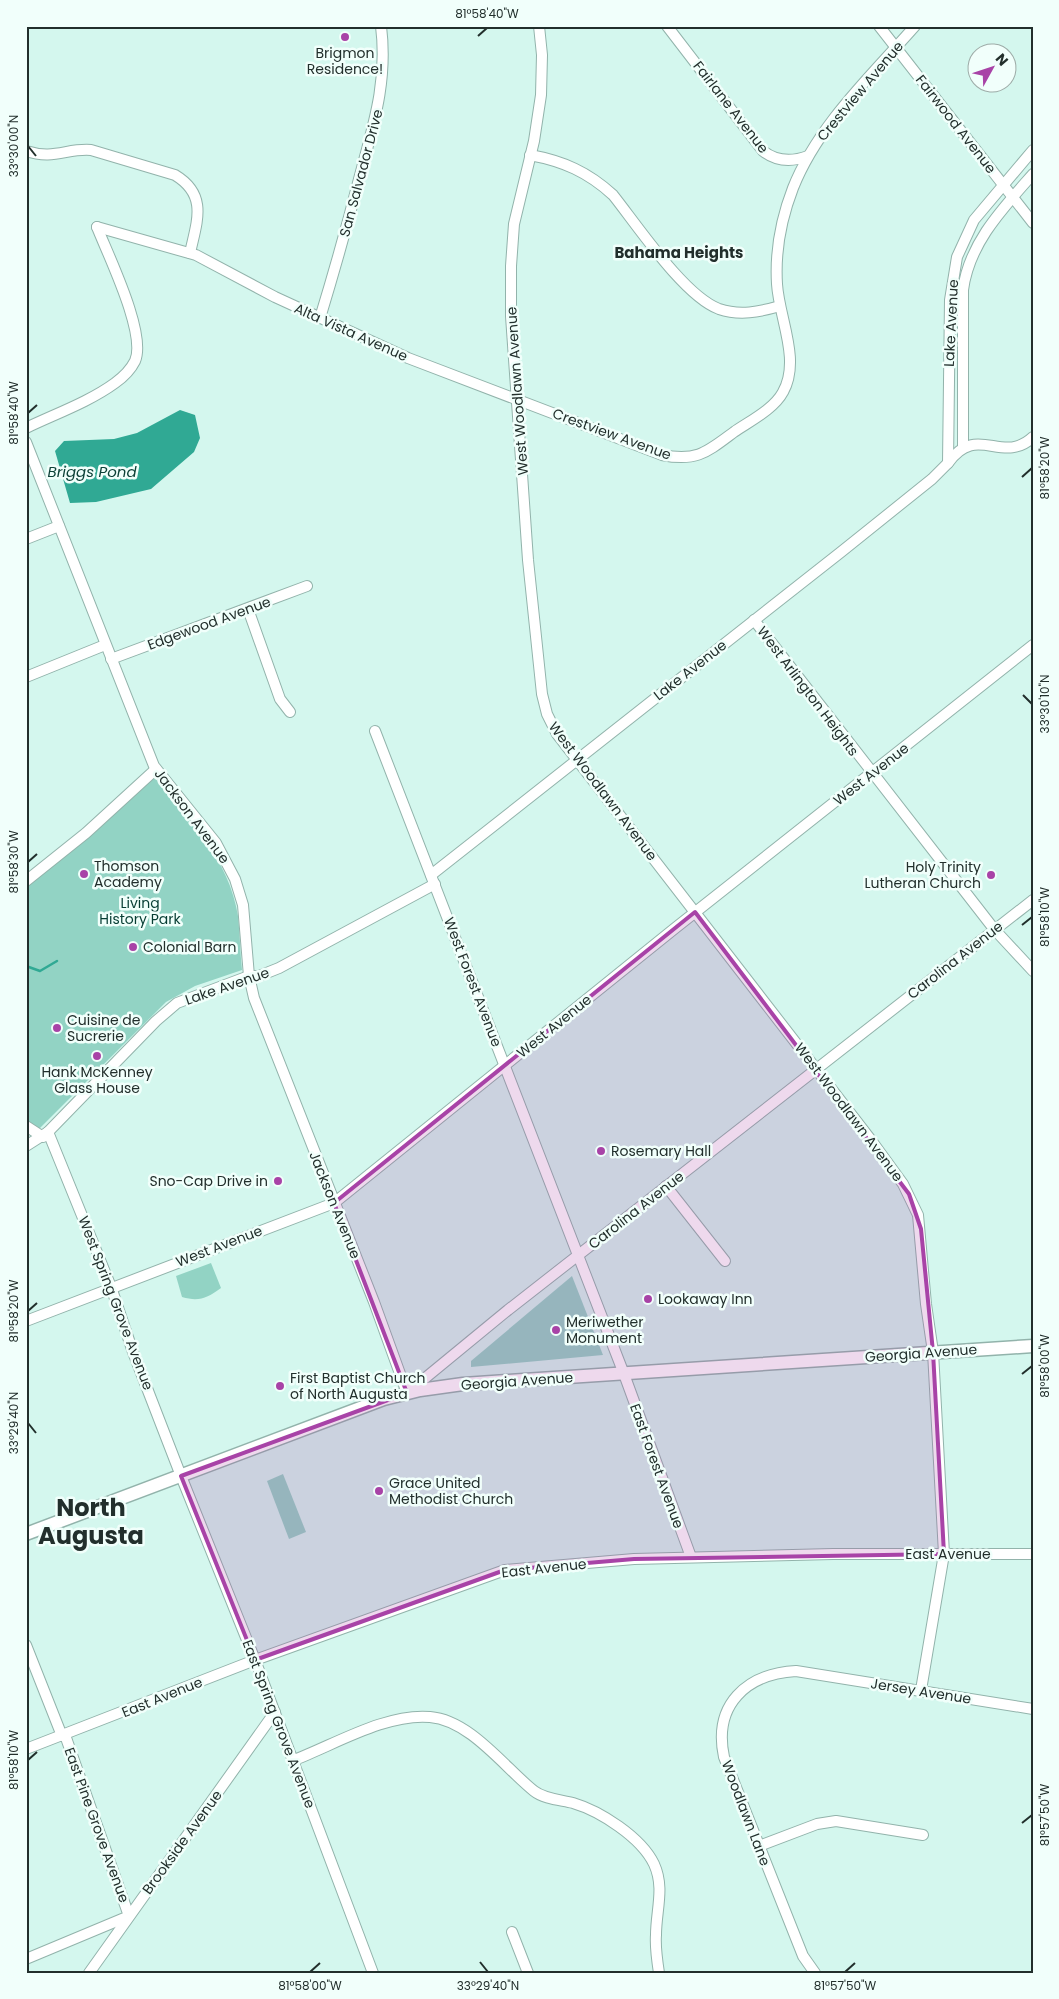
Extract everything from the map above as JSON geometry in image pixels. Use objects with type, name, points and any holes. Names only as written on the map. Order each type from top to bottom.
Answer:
[{"type":"main road","name":"Georgia Avenue","points":[[26,1534],[378,1402],[407,1393],[463,1384],[1033,1346]]},
{"type":"street","name":"San Salvador Drive","points":[[320,318],[349,219],[379,104],[384,70],[381,26]]},
{"type":"street","name":"West Woodlawn Avenue","points":[[539,26],[542,55],[541,96],[530,155],[517,205],[511,266],[510,316],[518,398],[528,560],[542,694],[551,725],[576,760],[904,1184],[914,1204],[921,1229],[926,1304],[933,1352],[944,1554],[921,1690]]},
{"type":"street","name":"Fairlane Avenue","points":[[667,26],[763,151],[778,159],[794,160],[808,156]]},
{"type":"street","name":"Fairwood Avenue","points":[[879,26],[1033,223]]},
{"type":"street","name":"Crestview Avenue","points":[[518,398],[662,455],[679,458],[701,455],[771,406],[784,390],[790,369],[790,348],[780,306],[777,266],[781,228],[793,188],[808,156],[826,128],[915,26]]},
{"type":"street","points":[[26,151],[52,156],[78,150],[91,150],[175,175],[183,180],[192,190],[198,209],[190,253]]},
{"type":"street","name":"Lake Avenue","points":[[948,463],[949,320],[954,270],[967,232],[1003,184],[1033,150]]},
{"type":"street","points":[[530,155],[569,165],[613,195],[680,279],[710,304],[738,313],[758,312],[780,306]]},
{"type":"street","name":"Lake Avenue","points":[[26,1146],[45,1134],[168,1010],[186,999],[248,976],[259,976],[279,968],[433,880],[576,760],[932,479],[956,452],[963,447],[964,282],[970,262],[984,235],[1012,197],[1033,174]]},
{"type":"street","name":"Alta Vista Avenue","points":[[26,428],[105,390],[123,377],[136,360],[138,342],[134,323],[98,227],[190,253],[275,297],[408,358],[518,398]]},
{"type":"street","points":[[963,447],[978,444],[1008,448],[1023,444],[1033,437]]},
{"type":"street","name":"Jackson Avenue","points":[[26,442],[105,645],[156,769],[216,843],[232,873],[243,905],[248,976],[254,998],[374,1302],[407,1393]]},
{"type":"street","points":[[26,539],[59,526]]},
{"type":"street","name":"Edgewood Avenue","points":[[111,660],[307,586]]},
{"type":"street","points":[[248,609],[280,698],[290,712]]},
{"type":"street","name":"West Arlington Heights","points":[[754,620],[994,930],[1033,971]]},
{"type":"street","points":[[26,677],[105,645]]},
{"type":"street","name":"West Avenue","points":[[26,1321],[334,1203],[695,912],[1033,645]]},
{"type":"street","name":"West Forest Avenue","points":[[375,731],[624,1374]]},
{"type":"street","points":[[26,881],[86,833],[156,769]]},
{"type":"street","name":"Carolina Avenue","points":[[407,1393],[470,1340],[1033,900]]},
{"type":"street","points":[[26,1126],[45,1134]]},
{"type":"street","name":"West Spring Grove Avenue","points":[[45,1134],[111,1287],[133,1352],[181,1476]]},
{"type":"street","points":[[666,1186],[725,1261]]},
{"type":"street","name":"East Forest Avenue","points":[[624,1374],[691,1557]]},
{"type":"street","name":"East Spring Grove Avenue","points":[[181,1476],[256,1660],[373,1973]]},
{"type":"street","name":"East Avenue","points":[[26,1749],[256,1660],[505,1570],[634,1559],[691,1557],[833,1554],[1033,1554]]},
{"type":"street","name":"East Pine Grove Avenue","points":[[26,1645],[63,1735],[129,1916]]},
{"type":"street","name":"Woodlawn Lane","points":[[810,1673],[778,1672],[760,1678],[737,1695],[725,1717],[722,1737],[724,1756],[759,1846],[803,1956],[815,1973]]},
{"type":"street","name":"Jersey Avenue","points":[[810,1673],[1033,1709]]},
{"type":"street","name":"Brookside Avenue","points":[[90,1973],[275,1712]]},
{"type":"street","points":[[294,1760],[390,1722],[431,1717],[458,1726],[518,1775],[534,1791],[591,1809],[629,1835],[645,1852],[653,1863],[660,1891],[656,1935],[659,1973]]},
{"type":"street","points":[[759,1846],[817,1824],[836,1821],[923,1835]]},
{"type":"street","points":[[26,1959],[129,1916]]},
{"type":"street","points":[[512,1932],[528,1973]]},
{"type":"highlighted area","points":[[695,912],[909,1194],[921,1229],[933,1352],[944,1554],[634,1559],[505,1570],[255,1660],[181,1476],[407,1393],[334,1203]]},
{"type":"green space","name":"Living History Park","points":[[154,777],[194,824],[217,858],[226,876],[238,916],[242,970],[195,986],[166,1002],[39,1129],[26,1120],[26,886]]},
{"type":"green space","points":[[211,1263],[221,1288],[203,1298],[182,1297],[176,1276]]},
{"type":"green space","points":[[572,1276],[603,1355],[471,1367],[471,1361]]},
{"type":"green space","points":[[283,1474],[306,1532],[289,1539],[267,1481]]},
{"type":"water","name":"Briggs Pond","points":[[180,410],[195,415],[200,438],[194,452],[151,489],[96,502],[70,503],[55,451],[64,441],[114,439],[137,433]]},
{"type":"waterway","points":[[26,966],[40,971],[57,961]]},
{"type":"place","name":"Brigmon Residence!","points":[[345,37]]},
{"type":"place","name":"Thomson Academy","points":[[84,874]]},
{"type":"place","name":"Holy Trinity Lutheran Church","points":[[991,875]]},
{"type":"place","name":"Colonial Barn","points":[[133,947]]},
{"type":"place","name":"Cuisine de Sucrerie","points":[[57,1028]]},
{"type":"place","name":"Hank McKenney Glass House","points":[[97,1056]]},
{"type":"place","name":"Rosemary Hall","points":[[601,1151]]},
{"type":"place","name":"Sno-Cap Drive in","points":[[278,1181]]},
{"type":"place","name":"Lookaway Inn","points":[[648,1299]]},
{"type":"place","name":"Meriwether Monument","points":[[556,1330]]},
{"type":"place","name":"First Baptist Church of North Augusta","points":[[280,1386]]},
{"type":"place","name":"Grace United Methodist Church","points":[[379,1491]]},
{"type":"district","name":"Bahama Heights","points":[[679,252]]},
{"type":"district","name":"North Augusta","points":[[91,1521]]}]
